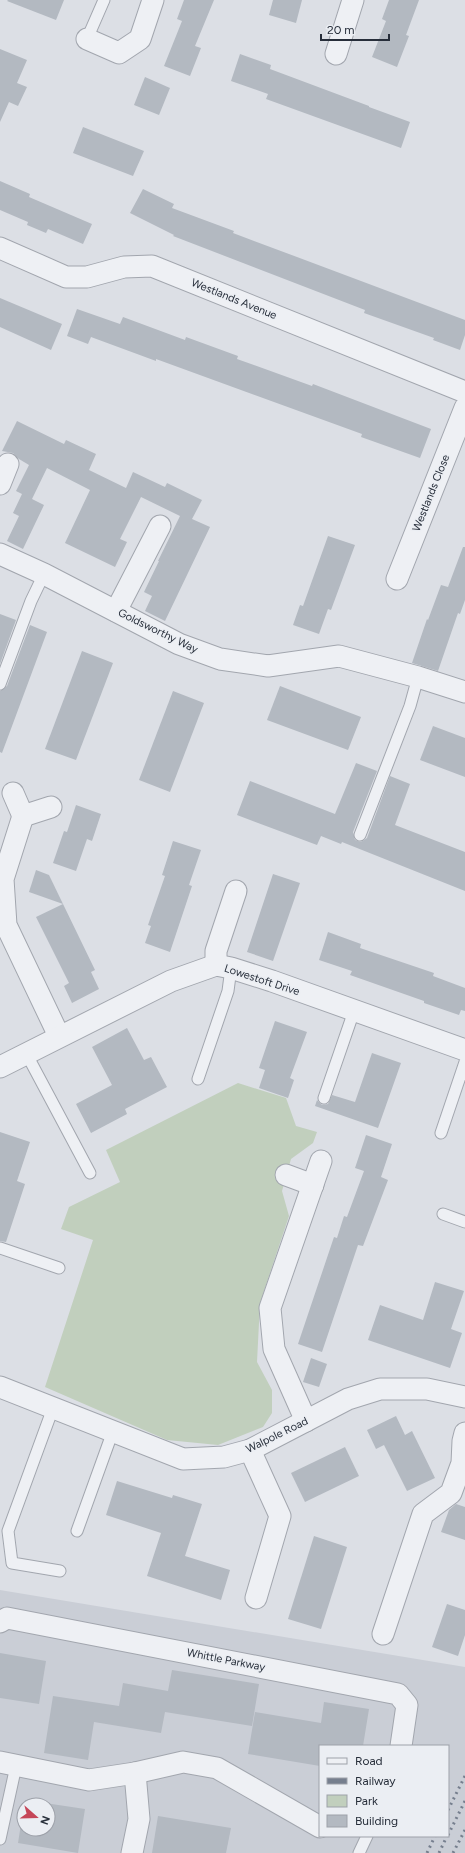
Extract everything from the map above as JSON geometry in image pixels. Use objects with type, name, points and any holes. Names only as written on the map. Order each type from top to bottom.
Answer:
[{"type":"street","points":[[87,39],[119,53],[140,40],[153,0]]},
{"type":"street","points":[[336,54],[353,0]]},
{"type":"street","name":"Westlands Avenue","points":[[0,248],[66,277],[87,277],[124,267],[152,266],[465,392]]},
{"type":"street","name":"Westlands Close","points":[[397,579],[465,408]]},
{"type":"street","points":[[0,484],[8,464]]},
{"type":"street","points":[[116,611],[160,526]]},
{"type":"street","name":"Goldsworthy Way","points":[[0,554],[44,574],[179,644],[220,659],[268,666],[339,656],[418,677],[465,692]]},
{"type":"street","points":[[13,793],[23,816],[3,880],[6,925],[59,1036]]},
{"type":"street","points":[[23,816],[51,807]]},
{"type":"street","points":[[223,967],[216,951],[236,891]]},
{"type":"street","name":"Lowestoft Drive","points":[[0,1067],[171,981],[223,967],[465,1050]]},
{"type":"street","points":[[306,1420],[274,1349],[270,1308],[321,1161]]},
{"type":"street","points":[[286,1175],[313,1185]]},
{"type":"street","name":"Walpole Road","points":[[0,1387],[183,1459],[224,1457],[250,1450],[348,1399],[380,1389],[427,1389],[465,1397]]},
{"type":"street","points":[[384,1634],[423,1514],[451,1493],[463,1464],[463,1440],[465,1433]]},
{"type":"street","points":[[250,1450],[280,1516],[256,1598]]},
{"type":"street","name":"Whittle Parkway","points":[[0,1622],[7,1618],[398,1694],[407,1706],[401,1745]]},
{"type":"street","points":[[8,1764],[89,1780],[135,1773],[183,1762],[217,1768],[319,1826]]},
{"type":"street","points":[[132,1853],[139,1819],[135,1773]]},
{"type":"lane","points":[[87,39],[104,0]]},
{"type":"lane","points":[[0,684],[31,600],[44,574]]},
{"type":"lane","points":[[360,835],[410,706],[418,677]]},
{"type":"lane","points":[[198,1079],[228,991],[223,967]]},
{"type":"lane","points":[[324,1098],[354,1011]]},
{"type":"lane","points":[[26,1053],[90,1173]]},
{"type":"lane","points":[[440,1133],[465,1062]]},
{"type":"lane","points":[[443,1214],[465,1222]]},
{"type":"lane","points":[[0,1248],[59,1268]]},
{"type":"lane","points":[[53,1408],[8,1531],[12,1563],[60,1571]]},
{"type":"lane","points":[[77,1531],[112,1431]]},
{"type":"lane","points":[[0,1839],[8,1764]]},
{"type":"lane","points":[[359,1853],[367,1837]]},
{"type":"shaded area","points":[[0,1590],[465,1667],[465,1853],[0,1853]]},
{"type":"green space","points":[[238,1083],[286,1098],[296,1126],[317,1132],[313,1143],[291,1159],[282,1191],[289,1216],[260,1303],[257,1362],[272,1390],[272,1413],[263,1427],[218,1445],[167,1440],[45,1387],[93,1240],[61,1229],[69,1207],[120,1182],[106,1150]]},
{"type":"building","points":[[64,0],[56,20],[7,1]]},
{"type":"building","points":[[184,0],[214,0],[195,46],[201,48],[190,76],[164,66],[182,21],[177,19]]},
{"type":"building","points":[[273,0],[302,0],[296,23],[269,15]]},
{"type":"building","points":[[389,0],[419,0],[406,35],[409,36],[397,67],[372,57],[386,21],[382,19]]},
{"type":"building","points":[[0,49],[27,60],[17,83],[27,87],[18,106],[9,102],[0,122]]},
{"type":"building","points":[[240,54],[271,65],[270,69],[410,122],[401,148],[266,99],[268,94],[231,81]]},
{"type":"building","points":[[145,77],[170,88],[159,115],[134,105]]},
{"type":"building","points":[[83,127],[144,151],[133,176],[73,153]]},
{"type":"building","points":[[0,181],[30,194],[29,197],[92,224],[83,244],[48,229],[46,233],[27,225],[28,222],[0,210]]},
{"type":"building","points":[[143,189],[174,204],[172,208],[234,231],[233,233],[465,320],[465,335],[460,350],[433,340],[434,338],[364,313],[365,310],[173,236],[174,235],[130,213]]},
{"type":"building","points":[[0,298],[62,324],[51,350],[0,327]]},
{"type":"building","points":[[77,309],[120,324],[123,317],[185,340],[186,337],[238,356],[237,359],[312,386],[313,384],[431,429],[420,458],[361,437],[362,434],[156,359],[156,361],[91,337],[88,344],[67,336]]},
{"type":"building","points":[[17,421],[64,444],[66,440],[96,454],[89,470],[126,488],[133,472],[165,487],[167,483],[202,500],[192,519],[210,527],[165,621],[145,611],[152,596],[144,592],[180,516],[141,497],[120,539],[127,542],[115,567],[65,543],[90,490],[47,468],[32,499],[44,505],[23,549],[7,541],[19,516],[13,513],[22,494],[16,491],[29,465],[13,453],[2,451]]},
{"type":"building","points":[[328,536],[355,545],[331,610],[328,609],[319,634],[293,625],[300,605],[303,606]]},
{"type":"building","points":[[463,547],[465,547],[465,600],[460,614],[458,613],[438,671],[412,663],[427,619],[428,620],[441,585],[448,587]]},
{"type":"building","points":[[0,614],[16,620],[0,664]]},
{"type":"building","points":[[30,625],[47,632],[2,753],[0,752],[0,691],[7,686]]},
{"type":"building","points":[[82,651],[113,663],[76,760],[45,749]]},
{"type":"building","points":[[280,686],[361,717],[348,750],[267,720]]},
{"type":"building","points":[[173,691],[204,703],[170,792],[139,780]]},
{"type":"building","points":[[433,726],[465,738],[465,777],[420,760]]},
{"type":"building","points":[[356,763],[377,771],[353,832],[355,840],[361,842],[367,838],[390,776],[410,784],[395,825],[465,852],[465,891],[342,842],[341,844],[321,836],[317,845],[237,815],[250,781],[335,814]]},
{"type":"building","points":[[76,805],[101,814],[92,841],[87,839],[76,871],[53,863],[64,831],[67,832]]},
{"type":"building","points":[[173,841],[201,850],[189,885],[192,886],[170,952],[145,943],[151,926],[148,925],[165,876],[162,875]]},
{"type":"building","points":[[36,870],[49,875],[63,904],[29,892]]},
{"type":"building","points":[[273,874],[300,883],[273,961],[247,952]]},
{"type":"building","points":[[63,904],[95,970],[91,972],[99,989],[72,1003],[64,986],[69,983],[36,917]]},
{"type":"building","points":[[328,932],[361,944],[360,948],[434,973],[433,976],[465,988],[465,1011],[461,1010],[459,1015],[424,1003],[424,1001],[350,975],[352,971],[319,960]]},
{"type":"building","points":[[275,1021],[307,1032],[290,1078],[294,1080],[288,1098],[259,1088],[265,1070],[259,1068]]},
{"type":"building","points":[[127,1028],[144,1060],[151,1057],[167,1087],[125,1109],[127,1114],[91,1133],[76,1104],[112,1085],[92,1047]]},
{"type":"building","points":[[372,1053],[401,1063],[378,1128],[315,1106],[317,1100],[322,1105],[328,1104],[332,1095],[355,1102]]},
{"type":"building","points":[[0,1132],[30,1142],[17,1181],[25,1184],[6,1242],[0,1241]]},
{"type":"building","points":[[366,1135],[392,1144],[381,1177],[388,1180],[363,1246],[358,1245],[322,1352],[298,1344],[334,1237],[337,1238],[344,1216],[347,1217],[364,1171],[355,1168]]},
{"type":"building","points":[[435,1282],[464,1291],[451,1329],[462,1333],[450,1368],[368,1340],[380,1305],[423,1320]]},
{"type":"building","points":[[311,1358],[327,1364],[319,1387],[303,1382]]},
{"type":"building","points":[[396,1416],[405,1435],[412,1431],[435,1478],[407,1491],[384,1445],[376,1449],[367,1430]]},
{"type":"building","points":[[345,1447],[359,1476],[305,1502],[291,1473]]},
{"type":"building","points":[[117,1481],[172,1498],[173,1495],[202,1504],[185,1556],[230,1570],[221,1600],[147,1576],[161,1533],[106,1515]]},
{"type":"building","points":[[456,1504],[465,1507],[465,1540],[441,1532],[449,1510]]},
{"type":"building","points":[[314,1536],[347,1547],[321,1629],[288,1619]]},
{"type":"building","points":[[447,1604],[465,1610],[465,1635],[458,1656],[432,1647]]},
{"type":"building","points":[[0,1653],[46,1661],[39,1704],[0,1698]]},
{"type":"building","points":[[172,1670],[259,1684],[252,1726],[165,1712],[161,1733],[94,1722],[88,1760],[44,1753],[53,1696],[119,1706],[123,1683],[168,1691]]},
{"type":"building","points":[[324,1702],[369,1709],[363,1745],[319,1745],[319,1766],[248,1754],[255,1712],[321,1723]]},
{"type":"building","points":[[56,1805],[85,1809],[78,1853],[18,1843],[19,1837],[56,1837]]},
{"type":"building","points":[[158,1816],[231,1828],[226,1853],[152,1853]]},
{"type":"railway","points":[[449,1808],[465,1776]]},
{"type":"railway","points":[[449,1833],[465,1801]]},
{"type":"railway","points":[[453,1853],[465,1830]]},
{"type":"railway","points":[[427,1853],[435,1837]]},
{"type":"railway","points":[[439,1853],[447,1837]]}]
